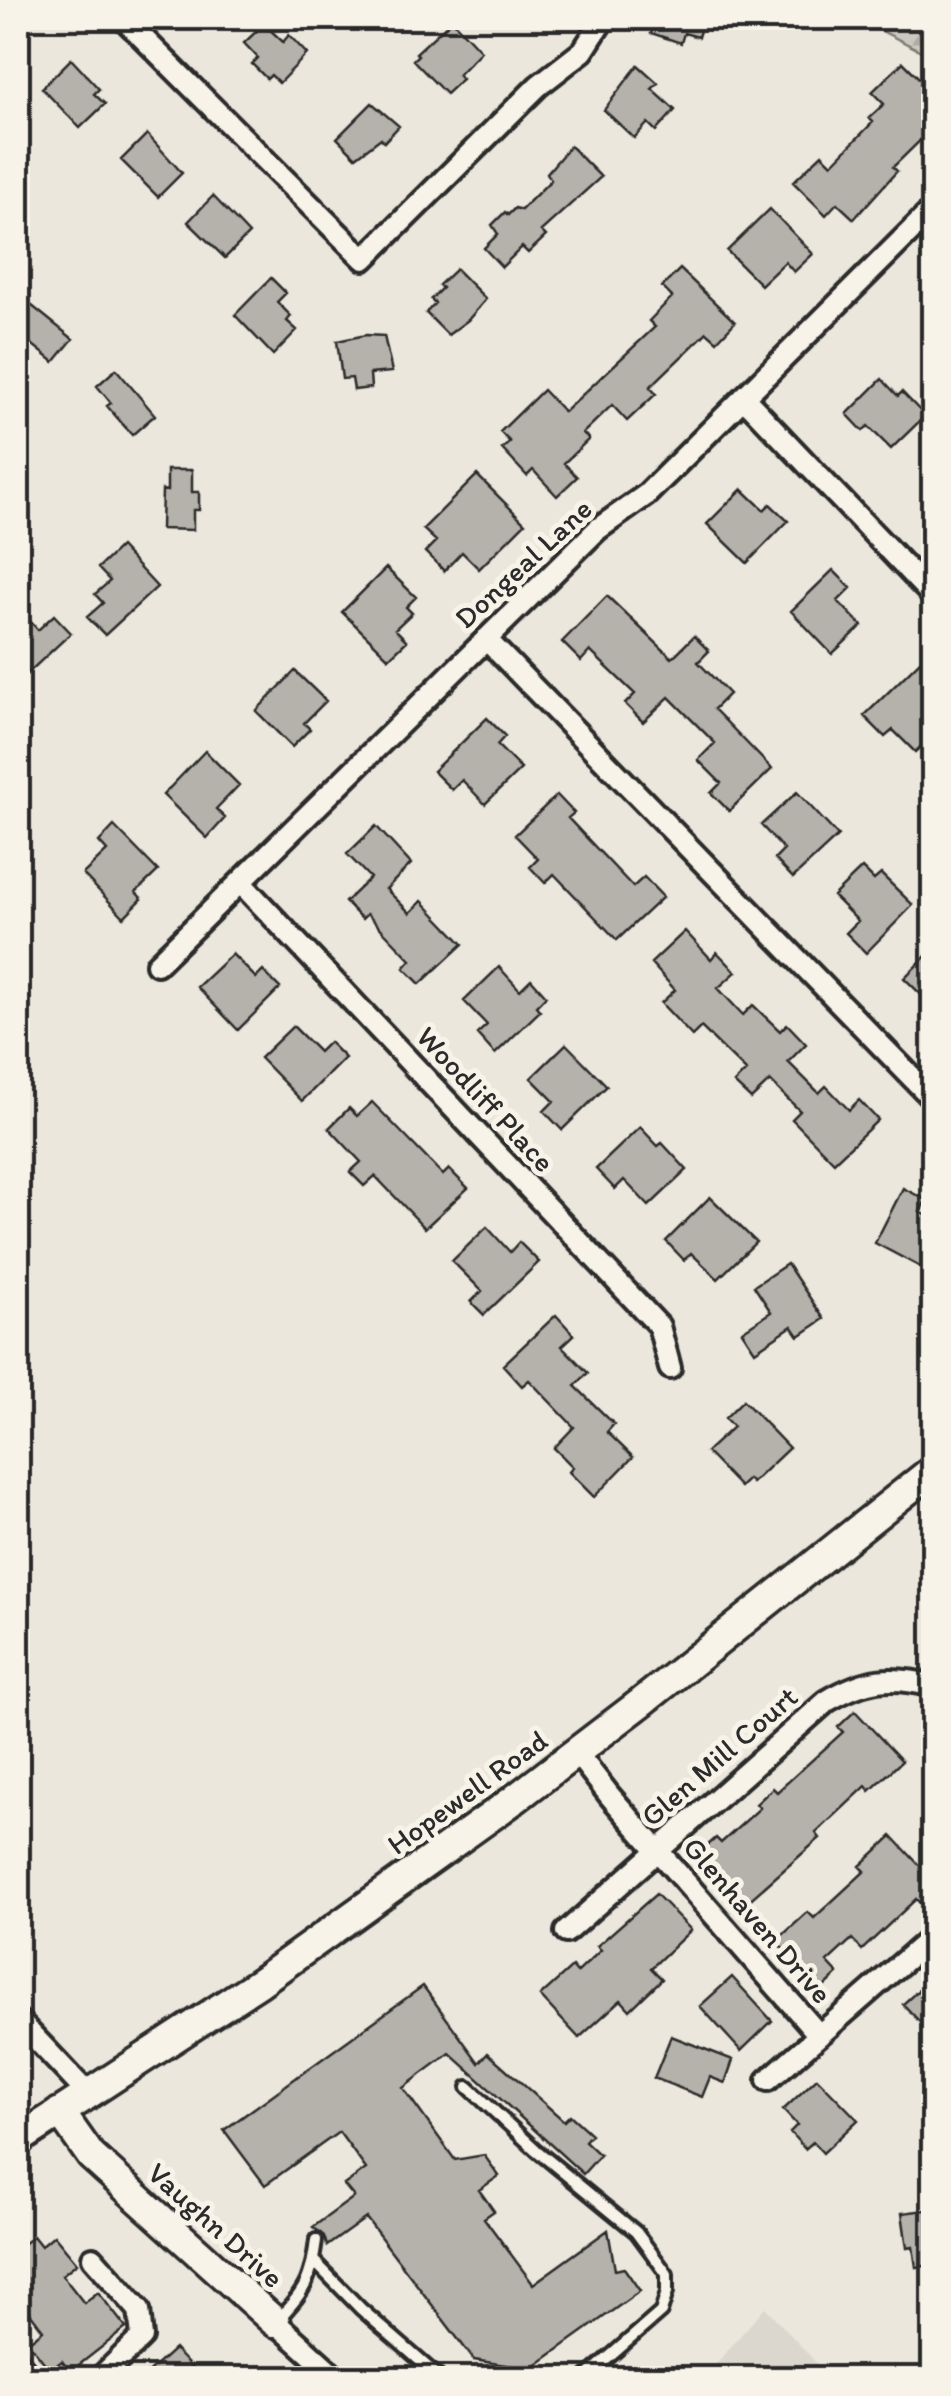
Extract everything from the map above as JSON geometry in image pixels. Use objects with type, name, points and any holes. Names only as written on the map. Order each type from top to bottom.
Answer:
[{"type":"street","points":[[123,18],[364,259],[538,86],[583,52],[604,18]]},
{"type":"street","name":"Dongeal Lane","points":[[157,964],[598,529],[646,495],[934,208]]},
{"type":"street","points":[[744,398],[934,597]]},
{"type":"street","points":[[486,639],[934,1100]]},
{"type":"street","name":"Woodliff Place","points":[[240,882],[659,1326],[670,1368]]},
{"type":"street","name":"Hopewell Road","points":[[18,2140],[260,1982],[576,1752],[934,1469]]},
{"type":"street","name":"Glen Mill Court","points":[[566,1932],[827,1702],[852,1686],[901,1678],[934,1686]]},
{"type":"street","name":"Glenhaven Drive","points":[[576,1752],[819,2035]]},
{"type":"street","points":[[768,2080],[934,1935]]},
{"type":"street","points":[[18,2020],[88,2094]]},
{"type":"street","name":"Vaughn Drive","points":[[60,2112],[91,2156],[337,2378]]},
{"type":"street","points":[[93,2258],[139,2310],[142,2337],[100,2378]]},
{"type":"street","points":[[18,2362],[31,2378]]},
{"type":"lane","points":[[468,2087],[536,2150],[636,2232],[667,2274],[661,2312],[584,2378]]},
{"type":"lane","points":[[275,2322],[300,2295],[312,2273],[316,2240]]},
{"type":"lane","points":[[314,2260],[440,2378]]},
{"type":"shaded area","points":[[765,2307],[830,2378],[704,2378]]},
{"type":"green space","points":[[856,18],[933,18],[933,57]]},
{"type":"building","points":[[649,18],[704,18],[698,37],[684,33],[681,43],[651,33],[655,23]]},
{"type":"building","points":[[452,20],[481,51],[446,94],[413,60]]},
{"type":"building","points":[[264,24],[283,42],[289,35],[307,54],[279,83],[271,75],[267,79],[252,64],[258,58],[244,43]]},
{"type":"building","points":[[71,59],[99,89],[94,94],[105,104],[80,128],[42,88]]},
{"type":"building","points":[[903,62],[923,82],[934,73],[934,127],[893,167],[897,171],[854,219],[837,203],[826,215],[793,182],[822,154],[832,164],[873,122],[869,118],[884,104],[872,92]]},
{"type":"building","points":[[638,65],[658,83],[652,89],[675,110],[656,131],[648,123],[634,138],[604,110]]},
{"type":"building","points":[[372,103],[399,126],[384,142],[381,138],[356,157],[337,138]]},
{"type":"building","points":[[147,134],[182,173],[158,197],[121,160]]},
{"type":"building","points":[[570,146],[601,177],[541,231],[546,236],[528,253],[522,247],[502,267],[484,248],[498,234],[492,225],[505,212],[508,215],[515,208],[521,210],[551,180],[547,173]]},
{"type":"building","points":[[213,196],[249,234],[225,258],[188,222]]},
{"type":"building","points":[[770,209],[813,254],[794,272],[785,262],[761,285],[727,251]]},
{"type":"building","points":[[456,269],[486,299],[448,335],[426,313],[435,303],[431,299],[442,288],[439,285]]},
{"type":"building","points":[[680,269],[735,322],[717,341],[707,332],[650,387],[656,394],[627,421],[612,405],[583,433],[589,439],[564,463],[577,477],[557,496],[533,470],[527,476],[502,449],[510,442],[500,432],[543,390],[564,412],[655,327],[649,321],[672,297],[662,287]]},
{"type":"building","points":[[271,278],[286,293],[277,302],[291,316],[287,321],[297,330],[273,355],[235,315]]},
{"type":"building","points":[[26,301],[73,339],[54,362],[18,333],[18,311]]},
{"type":"building","points":[[384,336],[392,372],[370,374],[371,388],[354,390],[352,378],[342,379],[337,341]]},
{"type":"building","points":[[116,369],[155,415],[132,435],[107,406],[111,403],[97,386]]},
{"type":"building","points":[[882,379],[898,396],[902,392],[925,416],[891,449],[868,426],[863,431],[847,414]]},
{"type":"building","points":[[167,470],[192,470],[192,492],[199,492],[199,510],[193,510],[193,530],[161,529]]},
{"type":"building","points":[[477,475],[525,523],[479,569],[462,552],[444,571],[425,552],[436,541],[423,529]]},
{"type":"building","points":[[742,489],[764,510],[770,504],[788,521],[747,563],[707,524]]},
{"type":"building","points":[[120,547],[157,587],[105,635],[87,617],[103,603],[95,594],[110,581],[98,568]]},
{"type":"building","points":[[386,568],[416,597],[406,607],[412,613],[395,629],[407,641],[389,658],[342,612]]},
{"type":"building","points":[[833,570],[851,588],[838,601],[862,626],[832,654],[791,611]]},
{"type":"building","points":[[607,596],[672,658],[694,636],[709,651],[698,662],[729,694],[714,709],[772,769],[729,811],[711,793],[721,783],[698,760],[715,743],[669,697],[643,722],[625,704],[635,694],[590,651],[581,661],[562,642]]},
{"type":"building","points":[[54,615],[71,633],[26,675],[18,666],[18,633],[30,621],[38,630]]},
{"type":"building","points":[[920,661],[934,675],[934,735],[915,752],[893,730],[885,737],[864,716]]},
{"type":"building","points":[[295,671],[326,701],[304,723],[310,729],[292,747],[256,711]]},
{"type":"building","points":[[487,718],[505,736],[497,745],[521,769],[485,804],[462,780],[452,790],[433,771]]},
{"type":"building","points":[[205,751],[239,785],[216,809],[225,818],[207,838],[163,795]]},
{"type":"building","points":[[797,792],[838,836],[793,878],[775,859],[784,850],[761,825]]},
{"type":"building","points":[[557,795],[574,813],[568,818],[633,887],[644,877],[663,897],[617,940],[554,874],[545,883],[530,867],[538,859],[515,835]]},
{"type":"building","points":[[114,826],[158,871],[136,892],[142,899],[124,917],[83,874],[107,851],[99,842]]},
{"type":"building","points":[[376,826],[411,864],[386,889],[410,913],[422,901],[463,944],[420,984],[404,968],[411,960],[367,914],[362,919],[345,902],[370,878],[347,854]]},
{"type":"building","points":[[862,868],[874,880],[881,874],[913,905],[866,953],[846,933],[858,921],[833,896]]},
{"type":"building","points":[[685,931],[711,959],[717,952],[736,972],[718,988],[743,1015],[753,1005],[780,1031],[787,1024],[806,1044],[788,1062],[819,1093],[826,1086],[849,1110],[859,1100],[878,1120],[834,1162],[792,1119],[800,1111],[770,1081],[751,1099],[734,1083],[746,1071],[701,1027],[692,1036],[661,1003],[675,990],[651,963]]},
{"type":"building","points":[[934,948],[934,1007],[904,978]]},
{"type":"building","points":[[232,954],[256,978],[263,971],[280,988],[238,1030],[197,987]]},
{"type":"building","points":[[499,967],[520,990],[531,979],[546,996],[536,1006],[540,1011],[495,1054],[477,1034],[487,1025],[464,1001]]},
{"type":"building","points":[[293,1026],[319,1052],[329,1042],[345,1058],[302,1101],[260,1058]]},
{"type":"building","points":[[566,1044],[607,1086],[562,1130],[544,1111],[554,1101],[531,1078]]},
{"type":"building","points":[[372,1102],[443,1175],[449,1169],[468,1188],[425,1228],[375,1176],[364,1186],[350,1172],[361,1162],[329,1128],[349,1108],[357,1116]]},
{"type":"building","points":[[640,1127],[658,1146],[662,1143],[687,1170],[649,1206],[624,1180],[615,1189],[596,1169]]},
{"type":"building","points":[[903,1188],[926,1200],[920,1212],[934,1219],[934,1261],[928,1271],[875,1243]]},
{"type":"building","points":[[710,1197],[756,1242],[718,1279],[691,1253],[684,1260],[666,1241]]},
{"type":"building","points":[[487,1227],[510,1252],[519,1242],[539,1262],[484,1315],[471,1302],[482,1291],[452,1261]]},
{"type":"building","points":[[787,1264],[824,1319],[799,1336],[792,1326],[755,1351],[742,1331],[771,1312],[754,1286]]},
{"type":"building","points":[[556,1315],[574,1335],[562,1346],[588,1373],[575,1386],[614,1424],[607,1432],[633,1457],[594,1497],[569,1472],[573,1467],[554,1448],[574,1427],[529,1380],[522,1386],[503,1365]]},
{"type":"building","points":[[743,1400],[789,1448],[752,1483],[748,1479],[740,1487],[706,1452],[733,1427],[725,1418]]},
{"type":"building","points":[[855,1711],[902,1761],[870,1791],[866,1786],[816,1833],[820,1838],[745,1904],[699,1853],[716,1838],[721,1843],[760,1808],[756,1804],[773,1788],[777,1792],[843,1732],[838,1727]]},
{"type":"building","points":[[892,1836],[934,1881],[934,1891],[920,1903],[916,1899],[862,1950],[852,1939],[827,1962],[838,1974],[821,1990],[776,1941],[808,1912],[814,1918],[865,1871],[860,1866]]},
{"type":"building","points":[[656,1894],[691,1930],[651,1968],[662,1979],[630,2010],[621,2000],[579,2038],[540,1996],[572,1967],[577,1973],[601,1950],[597,1946]]},
{"type":"building","points":[[934,1976],[934,2037],[903,2004]]},
{"type":"building","points":[[732,1977],[772,2021],[741,2051],[700,2006]]},
{"type":"building","points":[[423,1986],[479,2063],[488,2053],[564,2121],[570,2115],[591,2134],[585,2141],[600,2155],[583,2174],[450,2053],[403,2088],[455,2160],[484,2155],[499,2176],[479,2190],[494,2211],[484,2218],[533,2284],[608,2230],[615,2270],[624,2268],[640,2291],[531,2369],[474,2360],[366,2218],[327,2246],[324,2236],[313,2227],[354,2197],[344,2185],[366,2169],[339,2132],[265,2185],[224,2130]]},
{"type":"building","points":[[671,2036],[733,2060],[725,2083],[710,2077],[702,2097],[654,2078]]},
{"type":"building","points":[[817,2078],[858,2120],[823,2153],[813,2142],[805,2149],[790,2132],[797,2125],[783,2110]]},
{"type":"building","points":[[934,2209],[934,2265],[916,2267],[913,2247],[907,2248],[902,2213]]},
{"type":"building","points":[[54,2235],[77,2263],[62,2275],[84,2303],[98,2292],[126,2328],[70,2372],[62,2361],[50,2370],[28,2342],[43,2330],[18,2297],[18,2248],[33,2236],[41,2246]]},
{"type":"building","points":[[174,2349],[201,2378],[142,2378]]}]
